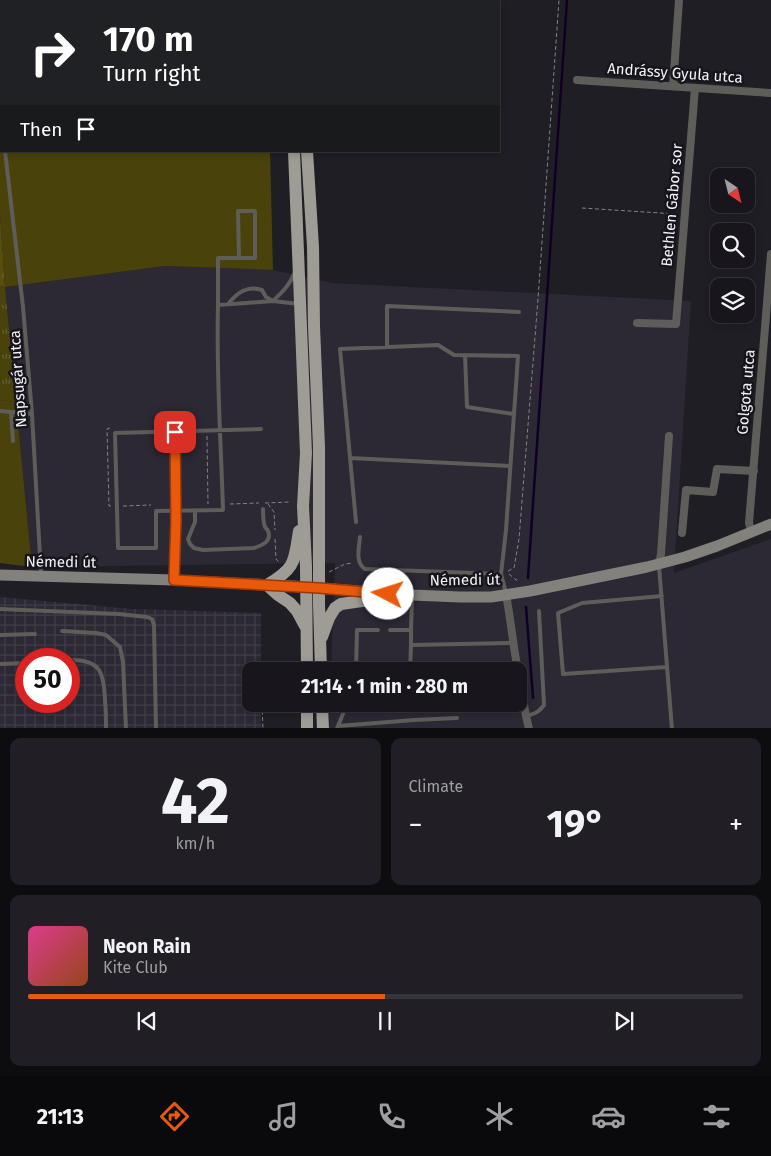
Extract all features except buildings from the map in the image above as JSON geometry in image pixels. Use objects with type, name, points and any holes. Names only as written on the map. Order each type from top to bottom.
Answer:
[{"type":"main road","points":[[294,152],[298,255],[304,308],[306,453],[303,506],[307,662]]},
{"type":"main road","points":[[307,152],[313,247],[312,322],[319,447],[321,662]]},
{"type":"main road","points":[[303,506],[295,558],[289,570],[267,584],[278,596],[290,603],[297,611],[306,628]]},
{"type":"main road","name":"Némedi út","points":[[0,575],[267,584],[388,594],[474,598],[530,591],[685,558],[771,524]]},
{"type":"main road","points":[[320,642],[335,608],[341,604],[369,600],[388,594]]},
{"type":"main road","points":[[307,712],[307,728]]},
{"type":"main road","points":[[322,712],[323,728]]},
{"type":"street","points":[[673,86],[679,0]]},
{"type":"street","name":"Andrássy Gyula utca","points":[[576,80],[771,93]]},
{"type":"street","name":"Bethlen Gábor sor","points":[[637,323],[676,324],[695,88]]},
{"type":"street","name":"Golgota utca","points":[[752,532],[750,522],[771,254]]},
{"type":"street","points":[[659,564],[670,436]]},
{"type":"street","points":[[682,534],[686,490],[714,492],[717,469],[754,471]]},
{"type":"street","points":[[506,595],[516,662]]},
{"type":"street","points":[[525,712],[529,728]]},
{"type":"lane","name":"Napsugár utca","points":[[5,152],[23,307],[32,414],[41,576]]},
{"type":"lane","points":[[239,258],[238,211],[255,211],[255,258],[239,258],[218,258],[220,430],[223,510],[156,512],[156,548],[118,548],[115,433],[175,432],[220,430],[261,429]]},
{"type":"lane","points":[[273,301],[285,290],[292,280],[298,255]]},
{"type":"lane","points":[[218,305],[273,301],[304,308],[313,285]]},
{"type":"lane","points":[[228,304],[234,297],[249,288],[259,288],[273,301]]},
{"type":"lane","points":[[387,347],[387,306],[519,312]]},
{"type":"lane","points":[[356,522],[340,348],[438,345],[454,355],[518,356],[506,530],[501,574],[506,595]]},
{"type":"lane","points":[[465,355],[467,406],[514,414]]},
{"type":"lane","points":[[0,411],[32,414]]},
{"type":"lane","points":[[11,412],[13,441]]},
{"type":"lane","points":[[174,580],[176,511],[175,432]]},
{"type":"lane","points":[[350,458],[510,466]]},
{"type":"lane","points":[[195,511],[195,522],[188,539],[194,548],[202,550],[254,548],[261,546],[268,538],[263,509]]},
{"type":"lane","points":[[360,537],[359,562],[365,569],[501,574]]},
{"type":"lane","points":[[659,564],[672,728]]},
{"type":"lane","points":[[410,662],[412,595]]},
{"type":"lane","points":[[662,596],[582,603],[558,613],[563,674],[667,667]]},
{"type":"lane","points":[[0,609],[120,614],[152,619],[154,624],[156,728]]},
{"type":"lane","points":[[526,716],[540,711],[544,705],[539,611]]},
{"type":"lane","points":[[356,662],[356,630],[378,630]]},
{"type":"lane","points":[[390,630],[410,630]]},
{"type":"lane","points":[[62,631],[106,635],[120,647],[124,662],[126,728]]},
{"type":"lane","points":[[0,635],[34,634]]},
{"type":"lane","points":[[411,645],[513,643]]},
{"type":"lane","points":[[80,660],[91,664],[101,672],[105,682],[106,728]]},
{"type":"lane","points":[[0,664],[15,663]]},
{"type":"lane","points":[[344,712],[338,727],[457,718]]},
{"type":"path","points":[[501,574],[514,568],[519,539],[560,0]]},
{"type":"path","points":[[582,208],[685,214]]},
{"type":"path","points":[[109,506],[106,428],[116,428]]},
{"type":"path","points":[[206,431],[208,504]]},
{"type":"path","points":[[263,503],[290,502]]},
{"type":"path","points":[[328,572],[345,564],[359,562]]},
{"type":"path","points":[[501,574],[509,574],[516,580],[519,580]]},
{"type":"path","points":[[262,712],[263,728]]},
{"type":"shaded area","points":[[165,266],[273,270],[332,283],[691,301],[674,573],[771,539],[771,728],[329,728],[330,712],[527,712],[527,662],[331,662],[335,563],[32,567],[5,287]]},
{"type":"shaded area","points":[[0,597],[132,609],[261,613],[261,662],[242,662],[242,712],[261,712],[261,728],[0,728]]},
{"type":"green space","points":[[0,152],[270,152],[273,270],[165,266],[5,287],[0,213]]},
{"type":"green space","points":[[0,213],[5,287],[0,286]]},
{"type":"green space","points":[[0,286],[5,287],[16,402],[0,400]]},
{"type":"green space","points":[[0,400],[16,402],[32,567],[0,563]]},
{"type":"waterway","points":[[528,578],[567,0]]},
{"type":"waterway","points":[[526,607],[533,698]]},
{"type":"route","points":[[175,432],[176,521],[174,580],[388,594]]}]
